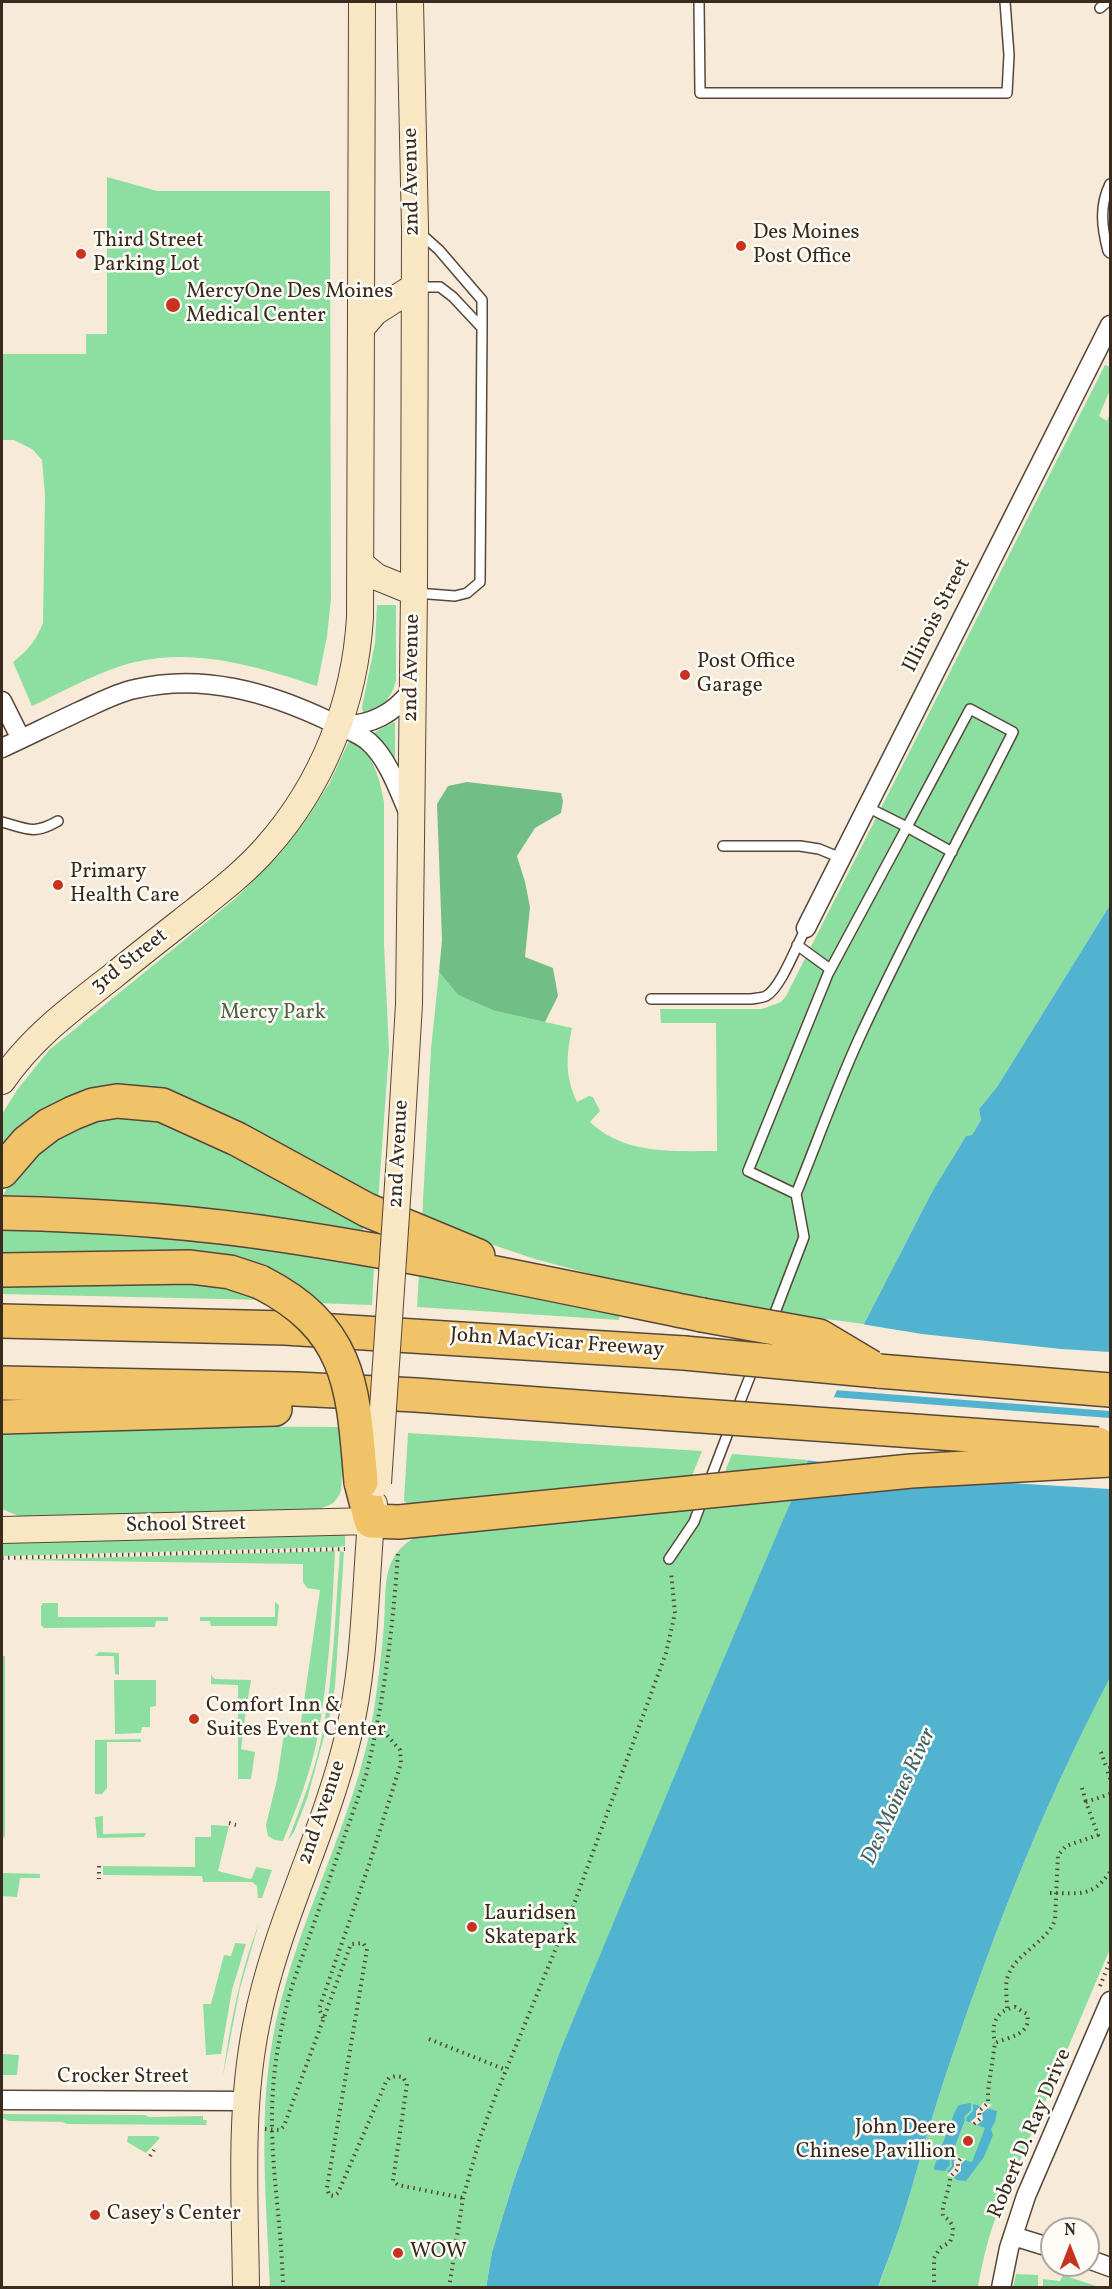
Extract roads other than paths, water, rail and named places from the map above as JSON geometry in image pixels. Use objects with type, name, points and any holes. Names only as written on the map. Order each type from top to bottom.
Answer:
[{"type":"highway","points":[[4,1167],[48,1125],[93,1105],[117,1101],[162,1105],[237,1139],[367,1210],[543,1283]]},
{"type":"highway","points":[[2,1213],[124,1218],[285,1235],[819,1336],[878,1371]]},
{"type":"highway","points":[[2,1270],[190,1267],[230,1272],[260,1282],[277,1291],[310,1315],[337,1352],[350,1384],[370,1482],[371,1521],[399,1521],[911,1471],[1110,1460]]},
{"type":"highway","name":"John MacVicar Freeway","points":[[2,1322],[285,1328],[684,1353],[1110,1390]]},
{"type":"highway","points":[[2,1383],[285,1389],[546,1404],[1110,1445]]},
{"type":"highway","points":[[2,1418],[546,1404]]},
{"type":"main road","points":[[339,726],[359,644],[362,2]]},
{"type":"main road","name":"2nd Avenue","points":[[370,1482],[400,1155],[409,1004],[414,592],[415,228],[410,2]]},
{"type":"main road","points":[[362,327],[375,312],[414,286]]},
{"type":"main road","points":[[361,564],[377,577],[414,592]]},
{"type":"main road","name":"3rd Street","points":[[2,1082],[19,1056],[47,1029],[228,885],[266,849],[301,804],[323,764],[339,726]]},
{"type":"main road","name":"2nd Avenue","points":[[246,2288],[245,2101],[255,2028],[272,1957],[320,1829],[348,1736],[361,1657],[371,1521]]},
{"type":"main road","name":"School Street","points":[[2,1530],[371,1521]]},
{"type":"street","name":"Illinois Street","points":[[806,928],[1110,325]]},
{"type":"street","points":[[2,748],[132,689],[164,682],[232,686],[313,713],[357,734],[370,743],[387,768],[411,819]]},
{"type":"street","points":[[339,726],[359,725],[390,713],[412,690]]},
{"type":"street","points":[[2,701],[21,739]]},
{"type":"street","name":"Robert D. Ray Drive","points":[[1001,2288],[1013,2236],[1026,2196],[1110,2001]]},
{"type":"street","name":"Crocker Street","points":[[2,2100],[245,2101]]},
{"type":"street","points":[[1013,2236],[1040,2244]]},
{"type":"lane","points":[[699,2],[700,93],[1007,93],[1009,55],[1005,2]]},
{"type":"lane","points":[[1110,184],[1101,225],[1110,253]]},
{"type":"lane","points":[[414,592],[455,596],[467,593],[480,582],[482,328],[482,300],[439,250],[415,228]]},
{"type":"lane","points":[[414,286],[440,288],[453,297],[482,328]]},
{"type":"lane","points":[[766,1335],[804,1237],[796,1194],[862,1032],[1013,732],[970,709],[830,969],[748,1171],[796,1194]]},
{"type":"lane","points":[[867,807],[952,852]]},
{"type":"lane","points":[[2,822],[32,830],[41,830],[58,821]]},
{"type":"lane","points":[[723,846],[800,846],[819,849],[841,858]]},
{"type":"lane","points":[[651,999],[765,997],[773,990],[806,928]]},
{"type":"lane","points":[[797,945],[830,969]]},
{"type":"lane","points":[[669,1559],[694,1521],[762,1346]]},
{"type":"water","name":"Des Moines River","points":[[1110,905],[1110,1678],[1060,1780],[1014,1886],[955,2048],[901,2223],[878,2287],[486,2288],[492,2252],[513,2183],[560,2051],[864,1324],[933,1190],[966,1136],[972,1135],[981,1120],[979,1109],[997,1087]]},
{"type":"water","points":[[971,2103],[971,2110],[964,2117],[965,2120],[952,2154],[949,2155],[950,2165],[945,2171],[934,2170],[955,2111],[959,2105]]},
{"type":"water","points":[[973,2104],[997,2111],[991,2129],[993,2135],[984,2157],[966,2181],[957,2180],[947,2171],[952,2166],[951,2156],[972,2162],[985,2128],[966,2121],[973,2111]]},
{"type":"place","name":"Des Moines Post Office","points":[[741,246]]},
{"type":"place","name":"Third Street Parking Lot","points":[[81,254]]},
{"type":"place","name":"MercyOne Des Moines Medical Center","points":[[173,305]]},
{"type":"place","name":"Post Office Garage","points":[[685,675]]},
{"type":"place","name":"Primary Health Care","points":[[58,885]]},
{"type":"place","name":"Comfort Inn & Suites Event Center","points":[[194,1719]]},
{"type":"place","name":"Lauridsen Skatepark","points":[[472,1927]]},
{"type":"place","name":"John Deere Chinese Pavillion","points":[[968,2141]]},
{"type":"place","name":"Casey's Center","points":[[95,2215]]},
{"type":"place","name":"WOW","points":[[398,2253]]},
{"type":"park label","name":"Mercy Park","points":[[273,1014]]}]
